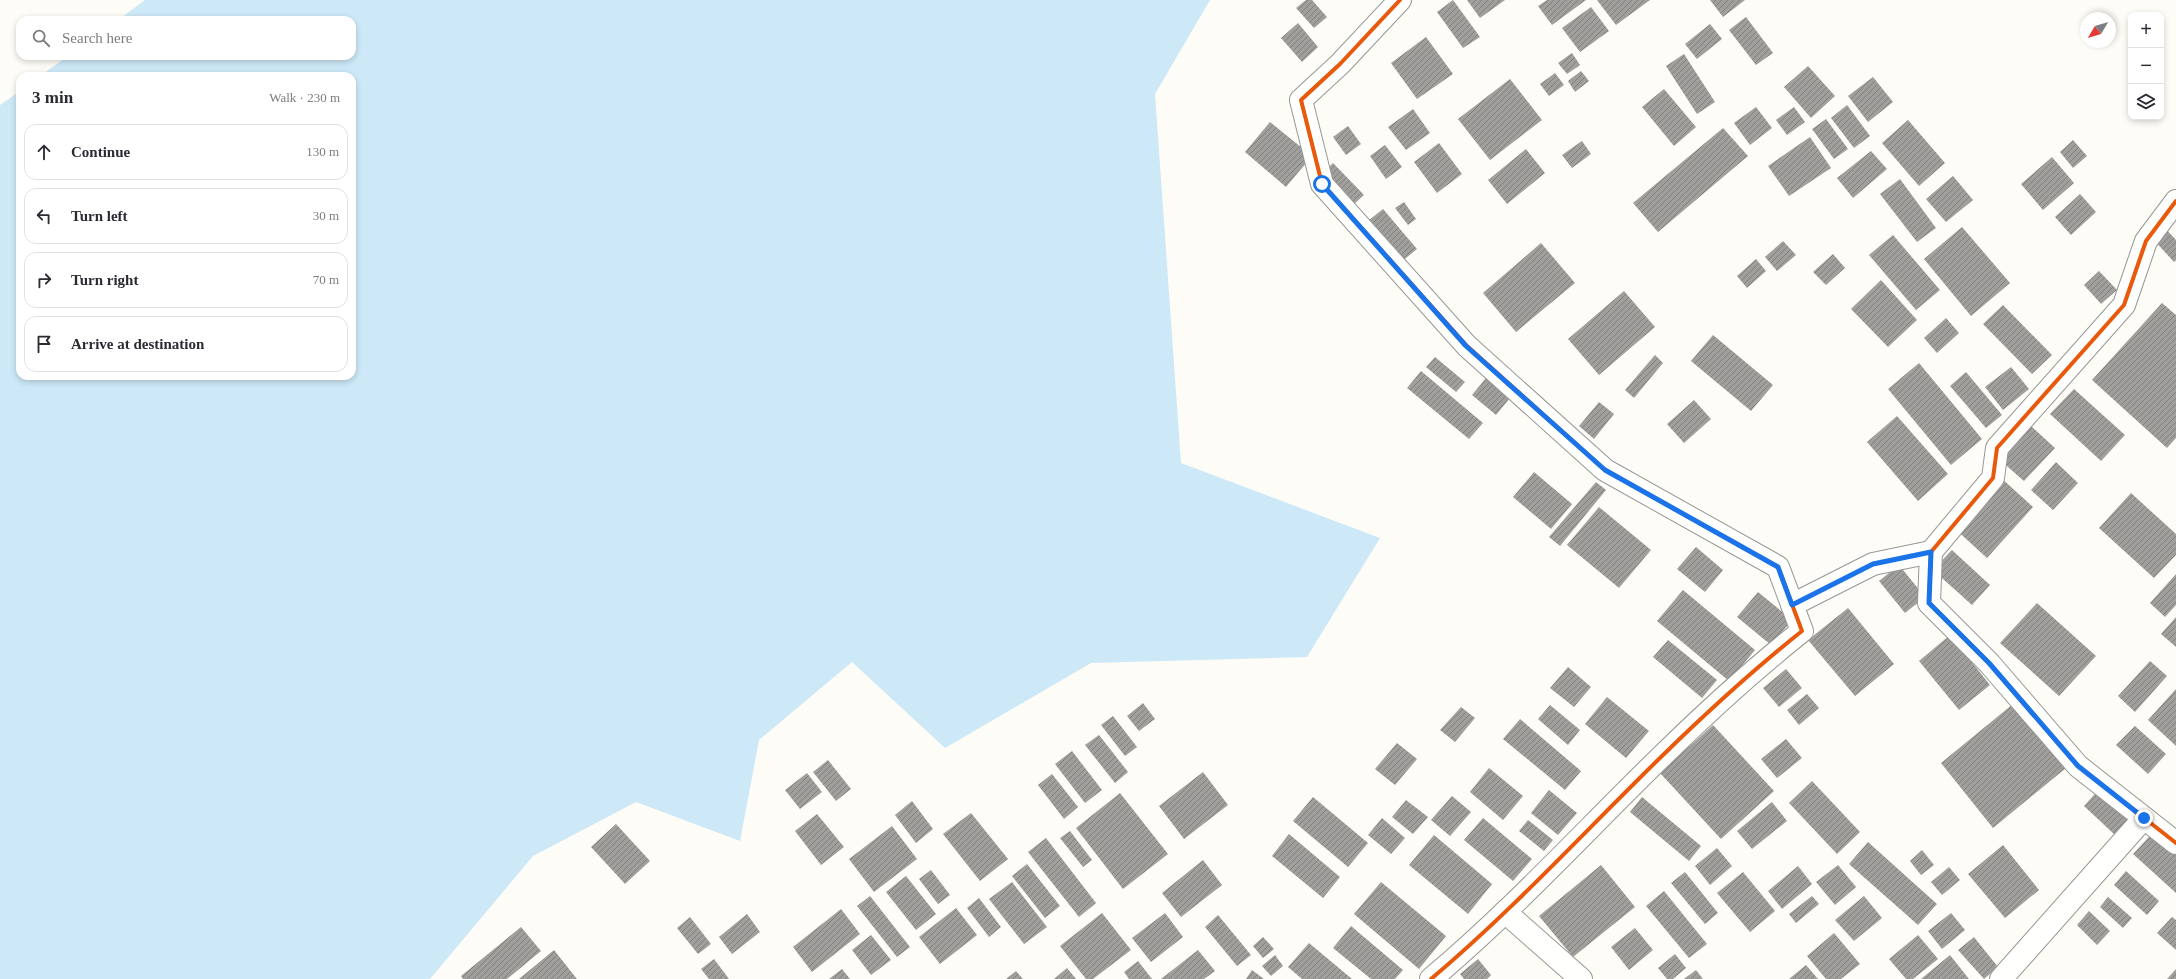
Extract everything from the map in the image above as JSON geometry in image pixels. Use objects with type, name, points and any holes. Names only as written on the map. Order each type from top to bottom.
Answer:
[{"type":"street","points":[[1400,0],[1340,64],[1301,100],[1322,184],[1466,346],[1605,470],[1778,567],[1802,631],[1770,657],[1662,756],[1569,851],[1505,912],[1431,979]]},
{"type":"street","points":[[2176,201],[2146,241],[2124,305],[1997,448],[1993,478],[1931,552],[1929,603],[1989,663],[2078,766],[2176,843]]},
{"type":"street","points":[[1792,605],[1873,564],[1931,552]]},
{"type":"street","points":[[2001,979],[2144,818]]},
{"type":"street","points":[[1505,912],[1581,979]]},
{"type":"water","points":[[145,0],[1210,0],[1155,94],[1181,463],[1380,538],[1307,657],[1091,663],[945,748],[852,662],[759,740],[740,841],[636,802],[533,856],[430,979],[0,979],[0,105],[16,94],[16,380],[356,380],[356,72],[46,72],[62,60],[356,60],[356,16],[123,16]]},
{"type":"building","points":[[1306,0],[1312,0],[1327,17],[1314,28],[1296,8]]},
{"type":"building","points":[[1453,0],[1480,37],[1463,48],[1437,12]]},
{"type":"building","points":[[1467,0],[1505,0],[1480,18]]},
{"type":"building","points":[[1547,0],[1586,0],[1552,25],[1538,6]]},
{"type":"building","points":[[1597,0],[1650,0],[1616,25]]},
{"type":"building","points":[[1710,0],[1745,0],[1723,17]]},
{"type":"building","points":[[1591,7],[1609,31],[1580,52],[1562,28]]},
{"type":"building","points":[[1746,17],[1773,53],[1756,65],[1729,30]]},
{"type":"building","points":[[1298,23],[1318,47],[1302,62],[1281,38]]},
{"type":"building","points":[[1710,24],[1722,39],[1697,59],[1685,44]]},
{"type":"building","points":[[1426,37],[1453,74],[1417,99],[1391,63]]},
{"type":"building","points":[[1572,53],[1580,65],[1567,74],[1558,63]]},
{"type":"building","points":[[1684,54],[1715,102],[1697,114],[1666,66]]},
{"type":"building","points":[[1808,66],[1835,96],[1811,118],[1784,87]]},
{"type":"building","points":[[1581,71],[1589,81],[1575,92],[1568,81]]},
{"type":"building","points":[[1555,73],[1564,85],[1549,96],[1540,84]]},
{"type":"building","points":[[1873,77],[1893,102],[1868,122],[1848,96]]},
{"type":"building","points":[[1510,79],[1542,120],[1490,160],[1458,119]]},
{"type":"building","points":[[1664,89],[1696,127],[1674,146],[1642,107]]},
{"type":"building","points":[[1847,105],[1870,136],[1854,148],[1831,118]]},
{"type":"building","points":[[1756,107],[1772,128],[1750,145],[1734,123]]},
{"type":"building","points":[[1794,107],[1805,122],[1787,135],[1776,120]]},
{"type":"building","points":[[1413,109],[1430,133],[1406,150],[1388,127]]},
{"type":"building","points":[[1826,119],[1848,149],[1834,159],[1812,129]]},
{"type":"building","points":[[1908,120],[1945,163],[1919,186],[1882,143]]},
{"type":"building","points":[[1270,122],[1312,156],[1286,187],[1245,152]]},
{"type":"building","points":[[1348,126],[1361,144],[1346,155],[1333,137]]},
{"type":"building","points":[[1723,128],[1748,156],[1658,232],[1633,203]]},
{"type":"building","points":[[1810,137],[1831,168],[1789,196],[1768,166]]},
{"type":"building","points":[[2073,140],[2087,156],[2073,168],[2060,152]]},
{"type":"building","points":[[1582,141],[1591,154],[1572,168],[1562,155]]},
{"type":"building","points":[[1439,143],[1462,174],[1437,193],[1414,162]]},
{"type":"building","points":[[1385,145],[1402,167],[1386,179],[1370,156]]},
{"type":"building","points":[[1526,149],[1545,173],[1507,204],[1488,180]]},
{"type":"building","points":[[1871,151],[1887,169],[1853,198],[1837,178]]},
{"type":"building","points":[[2052,157],[2074,183],[2043,210],[2021,184]]},
{"type":"building","points":[[1333,163],[1364,195],[1353,205],[1322,174]]},
{"type":"building","points":[[1953,176],[1973,200],[1946,222],[1926,199]]},
{"type":"building","points":[[1900,179],[1936,228],[1917,242],[1880,194]]},
{"type":"building","points":[[2080,194],[2096,212],[2071,235],[2055,217]]},
{"type":"building","points":[[1404,202],[1416,219],[1408,225],[1395,208]]},
{"type":"building","points":[[1383,209],[1417,249],[1401,262],[1368,221]]},
{"type":"building","points":[[1962,227],[2010,283],[1971,316],[1924,259]]},
{"type":"building","points":[[2165,228],[2176,240],[2176,260],[2174,262],[2153,239]]},
{"type":"building","points":[[1893,235],[1940,290],[1916,310],[1869,255]]},
{"type":"building","points":[[1783,241],[1796,255],[1777,271],[1765,257]]},
{"type":"building","points":[[1541,243],[1575,283],[1516,332],[1483,293]]},
{"type":"building","points":[[1833,254],[1845,268],[1826,285],[1813,272]]},
{"type":"building","points":[[1756,259],[1766,271],[1747,288],[1737,276]]},
{"type":"building","points":[[2099,271],[2117,290],[2101,304],[2084,285]]},
{"type":"building","points":[[1881,280],[1917,320],[1888,347],[1851,309]]},
{"type":"building","points":[[1624,291],[1655,327],[1599,375],[1568,339]]},
{"type":"building","points":[[2162,303],[2176,315],[2176,438],[2167,448],[2092,380]]},
{"type":"building","points":[[2003,305],[2052,355],[2032,374],[1983,324]]},
{"type":"building","points":[[1946,318],[1959,333],[1937,353],[1924,338]]},
{"type":"building","points":[[1713,335],[1773,385],[1751,411],[1691,361]]},
{"type":"building","points":[[1655,355],[1663,363],[1634,398],[1625,390]]},
{"type":"building","points":[[1435,357],[1465,382],[1456,392],[1426,367]]},
{"type":"building","points":[[1919,363],[1982,439],[1951,465],[1888,389]]},
{"type":"building","points":[[2011,367],[2029,389],[2003,410],[1985,387]]},
{"type":"building","points":[[1421,371],[1483,423],[1469,439],[1407,388]]},
{"type":"building","points":[[1966,372],[2002,415],[1986,428],[1950,386]]},
{"type":"building","points":[[1486,378],[1510,398],[1496,415],[1472,395]]},
{"type":"building","points":[[2074,389],[2125,435],[2101,461],[2050,414]]},
{"type":"building","points":[[1694,400],[1711,419],[1684,443],[1667,424]]},
{"type":"building","points":[[1599,402],[1614,414],[1594,439],[1579,426]]},
{"type":"building","points":[[1897,416],[1948,474],[1918,501],[1867,442]]},
{"type":"building","points":[[2031,426],[2055,448],[2024,481],[2000,460]]},
{"type":"building","points":[[2056,462],[2078,483],[2053,510],[2031,490]]},
{"type":"building","points":[[1534,472],[1572,504],[1551,529],[1513,497]]},
{"type":"building","points":[[1999,476],[2033,507],[1987,558],[1953,527]]},
{"type":"building","points":[[1596,482],[1606,490],[1560,546],[1549,537]]},
{"type":"building","points":[[2131,493],[2176,534],[2176,555],[2154,578],[2099,528]]},
{"type":"building","points":[[1599,507],[1651,550],[1619,588],[1567,545]]},
{"type":"building","points":[[1696,547],[1723,570],[1705,592],[1677,569]]},
{"type":"building","points":[[1952,550],[1990,585],[1972,605],[1933,570]]},
{"type":"building","points":[[1899,565],[1925,597],[1905,613],[1879,581]]},
{"type":"building","points":[[2176,574],[2176,605],[2165,617],[2150,603]]},
{"type":"building","points":[[1683,590],[1755,650],[1729,681],[1657,621]]},
{"type":"building","points":[[1758,592],[1792,620],[1771,645],[1737,617]]},
{"type":"building","points":[[2037,603],[2096,656],[2059,696],[2000,643]]},
{"type":"building","points":[[1848,608],[1894,664],[1855,696],[1808,640]]},
{"type":"building","points":[[2176,617],[2176,647],[2161,634]]},
{"type":"building","points":[[1950,635],[1990,685],[1959,710],[1919,661]]},
{"type":"building","points":[[1668,640],[1717,680],[1702,698],[1653,657]]},
{"type":"building","points":[[2150,661],[2167,676],[2135,712],[2118,696]]},
{"type":"building","points":[[1568,667],[1591,687],[1574,707],[1550,688]]},
{"type":"building","points":[[1786,669],[1802,688],[1779,707],[1763,688]]},
{"type":"building","points":[[2176,689],[2176,746],[2148,720]]},
{"type":"building","points":[[1807,694],[1819,708],[1799,725],[1787,710]]},
{"type":"building","points":[[1607,697],[1649,731],[1626,758],[1585,724]]},
{"type":"building","points":[[1143,703],[1155,719],[1139,731],[1127,716]]},
{"type":"building","points":[[2013,704],[2066,768],[1993,828],[1941,763]]},
{"type":"building","points":[[1550,705],[1580,730],[1568,745],[1538,719]]},
{"type":"building","points":[[1461,707],[1475,718],[1455,742],[1440,730]]},
{"type":"building","points":[[1113,716],[1137,747],[1125,756],[1101,725]]},
{"type":"building","points":[[1520,719],[1581,771],[1565,790],[1503,739]]},
{"type":"building","points":[[1713,725],[1774,791],[1721,839],[1660,773]]},
{"type":"building","points":[[2135,726],[2166,754],[2148,774],[2116,745]]},
{"type":"building","points":[[1099,735],[1128,772],[1115,783],[1085,745]]},
{"type":"building","points":[[1786,739],[1802,758],[1777,778],[1761,759]]},
{"type":"building","points":[[1397,743],[1417,759],[1395,785],[1375,769]]},
{"type":"building","points":[[1072,751],[1102,790],[1085,803],[1055,764]]},
{"type":"building","points":[[828,760],[851,789],[836,801],[813,772]]},
{"type":"building","points":[[1489,768],[1523,796],[1503,820],[1470,792]]},
{"type":"building","points":[[1203,772],[1228,805],[1184,839],[1159,806]]},
{"type":"building","points":[[807,773],[822,792],[800,809],[785,790]]},
{"type":"building","points":[[1052,774],[1078,807],[1064,819],[1038,785]]},
{"type":"building","points":[[1812,781],[1860,832],[1837,854],[1789,803]]},
{"type":"building","points":[[2102,786],[2134,815],[2115,835],[2084,806]]},
{"type":"building","points":[[1549,790],[1577,813],[1558,835],[1531,813]]},
{"type":"building","points":[[1120,793],[1168,854],[1123,889],[1076,828]]},
{"type":"building","points":[[1452,796],[1471,812],[1450,836],[1431,820]]},
{"type":"building","points":[[1313,797],[1368,843],[1348,867],[1293,821]]},
{"type":"building","points":[[1642,797],[1701,846],[1689,861],[1630,812]]},
{"type":"building","points":[[1406,800],[1428,817],[1413,834],[1392,817]]},
{"type":"building","points":[[912,801],[933,829],[916,843],[895,815]]},
{"type":"building","points":[[1772,802],[1787,821],[1752,849],[1737,831]]},
{"type":"building","points":[[971,813],[1008,859],[980,881],[943,834]]},
{"type":"building","points":[[817,814],[844,847],[821,865],[795,831]]},
{"type":"building","points":[[1382,818],[1405,838],[1391,854],[1368,835]]},
{"type":"building","points":[[1483,818],[1532,859],[1513,881],[1464,840]]},
{"type":"building","points":[[1528,820],[1553,840],[1544,851],[1519,831]]},
{"type":"building","points":[[616,824],[650,861],[625,884],[591,847]]},
{"type":"building","points":[[2161,824],[2176,837],[2176,893],[2133,854]]},
{"type":"building","points":[[892,826],[917,859],[874,892],[849,859]]},
{"type":"building","points":[[1070,831],[1092,860],[1083,867],[1060,838]]},
{"type":"building","points":[[1289,834],[1340,877],[1323,898],[1272,856]]},
{"type":"building","points":[[1434,835],[1492,884],[1468,914],[1409,865]]},
{"type":"building","points":[[1046,838],[1096,903],[1079,917],[1028,852]]},
{"type":"building","points":[[1868,842],[1937,904],[1918,925],[1849,864]]},
{"type":"building","points":[[2003,845],[2039,890],[2005,918],[1968,874]]},
{"type":"building","points":[[1717,848],[1732,866],[1710,885],[1695,866]]},
{"type":"building","points":[[1922,850],[1934,865],[1921,875],[1910,861]]},
{"type":"building","points":[[1203,860],[1222,885],[1181,917],[1162,893]]},
{"type":"building","points":[[1027,864],[1060,906],[1045,918],[1012,876]]},
{"type":"building","points":[[1601,865],[1635,907],[1573,957],[1539,916]]},
{"type":"building","points":[[1838,865],[1856,887],[1835,905],[1816,882]]},
{"type":"building","points":[[1798,866],[1812,884],[1782,909],[1768,891]]},
{"type":"building","points":[[1949,867],[1960,880],[1942,895],[1931,882]]},
{"type":"building","points":[[931,870],[950,895],[938,904],[919,879]]},
{"type":"building","points":[[2126,871],[2159,901],[2147,915],[2114,885]]},
{"type":"building","points":[[1685,872],[1718,913],[1705,924],[1671,883]]},
{"type":"building","points":[[1743,872],[1775,911],[1750,932],[1717,893]]},
{"type":"building","points":[[906,876],[936,914],[916,930],[886,892]]},
{"type":"building","points":[[1012,882],[1047,927],[1024,944],[989,899]]},
{"type":"building","points":[[1381,882],[1446,936],[1419,969],[1354,914]]},
{"type":"building","points":[[1664,891],[1707,944],[1689,958],[1646,906]]},
{"type":"building","points":[[870,896],[910,947],[897,957],[857,906]]},
{"type":"building","points":[[1812,896],[1819,904],[1796,923],[1789,914]]},
{"type":"building","points":[[1864,896],[1882,918],[1854,941],[1835,920]]},
{"type":"building","points":[[2108,897],[2132,918],[2123,928],[2100,907]]},
{"type":"building","points":[[979,898],[1001,927],[989,937],[967,908]]},
{"type":"building","points":[[956,908],[977,935],[940,964],[919,937]]},
{"type":"building","points":[[841,909],[860,934],[812,972],[793,947]]},
{"type":"building","points":[[2089,911],[2110,931],[2097,945],[2077,925]]},
{"type":"building","points":[[1102,913],[1131,950],[1093,979],[1086,979],[1060,946]]},
{"type":"building","points":[[1165,913],[1183,937],[1151,962],[1132,938]]},
{"type":"building","points":[[1951,913],[1965,930],[1942,949],[1928,931]]},
{"type":"building","points":[[747,914],[760,932],[732,954],[719,937]]},
{"type":"building","points":[[1218,915],[1251,955],[1237,966],[1205,927]]},
{"type":"building","points":[[690,917],[711,944],[698,954],[677,928]]},
{"type":"building","points":[[2172,917],[2176,920],[2176,950],[2157,933]]},
{"type":"building","points":[[1351,926],[1403,970],[1395,979],[1371,979],[1333,948]]},
{"type":"building","points":[[521,927],[541,951],[507,979],[463,979],[461,976]]},
{"type":"building","points":[[1635,928],[1653,950],[1629,970],[1611,947]]},
{"type":"building","points":[[1834,933],[1860,964],[1841,979],[1826,979],[1807,956]]},
{"type":"building","points":[[871,935],[891,960],[871,975],[852,950]]},
{"type":"building","points":[[1918,935],[1938,959],[1913,979],[1906,979],[1889,959]]},
{"type":"building","points":[[1263,937],[1274,949],[1263,958],[1253,946]]},
{"type":"building","points":[[1974,937],[1998,967],[1984,979],[1958,950]]},
{"type":"building","points":[[1309,943],[1352,979],[1302,979],[1288,967]]},
{"type":"building","points":[[554,950],[577,979],[519,979]]},
{"type":"building","points":[[1198,950],[1215,971],[1204,979],[1161,979]]},
{"type":"building","points":[[1675,954],[1686,968],[1673,979],[1667,979],[1658,968]]},
{"type":"building","points":[[1275,955],[1283,966],[1271,976],[1262,966]]},
{"type":"building","points":[[1950,955],[1969,979],[1921,979]]},
{"type":"building","points":[[714,959],[729,979],[709,979],[701,969]]},
{"type":"building","points":[[1478,959],[1491,975],[1487,979],[1464,979],[1460,974]]},
{"type":"building","points":[[1138,961],[1152,979],[1129,979],[1124,972]]},
{"type":"building","points":[[1806,965],[1818,979],[1789,979]]},
{"type":"building","points":[[1067,968],[1076,979],[1054,979]]},
{"type":"building","points":[[842,969],[850,979],[829,979]]},
{"type":"building","points":[[2176,969],[2176,979],[2167,979]]},
{"type":"building","points":[[1252,970],[1264,979],[1246,979]]},
{"type":"building","points":[[1696,970],[1703,979],[1684,979]]},
{"type":"building","points":[[1016,971],[1023,979],[1006,979]]},
{"type":"cycle path","points":[[1400,0],[1340,64],[1301,100],[1322,184],[1467,346],[1605,470],[1778,567],[1802,631],[1748,676],[1696,724],[1633,784],[1491,926],[1431,979]]},
{"type":"cycle path","points":[[2176,201],[2146,241],[2124,305],[1997,448],[1993,478],[1931,552],[1929,603],[1989,663],[2078,766],[2176,843]]},
{"type":"route","points":[[1322,184],[1466,346],[1605,470],[1778,567],[1792,605],[1873,564],[1931,552],[1929,603],[1989,663],[2078,766],[2144,818]]}]
